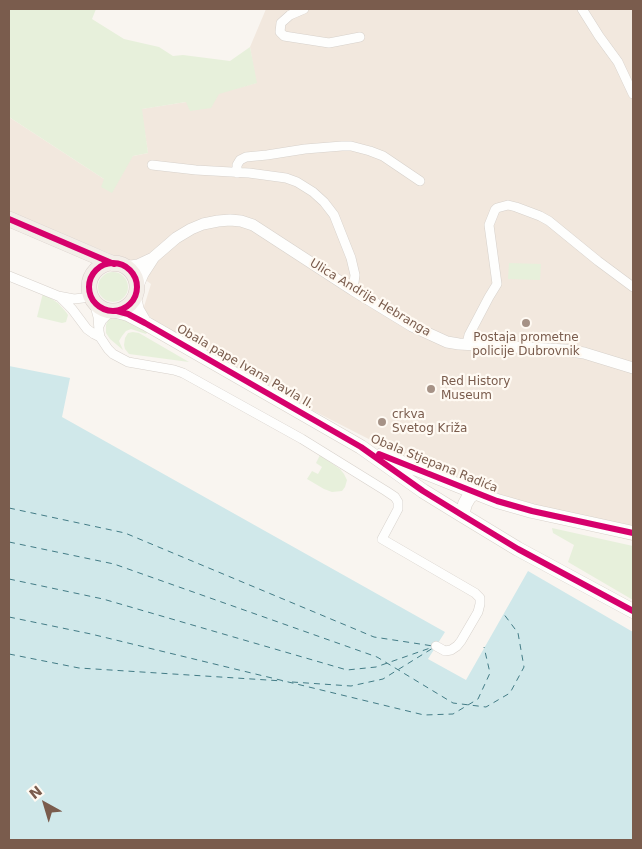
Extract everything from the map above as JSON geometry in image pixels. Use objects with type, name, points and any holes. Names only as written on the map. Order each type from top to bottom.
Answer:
[{"type":"main road","points":[[9,219],[128,269],[136,280],[137,310],[145,322]]},
{"type":"main road","points":[[68,244],[88,265],[92,277]]},
{"type":"main road","points":[[118,265],[108,264],[96,271],[90,283],[92,299],[100,307],[115,311],[130,304],[136,293]]},
{"type":"main road","name":"Obala pape Ivana Pavla II.","points":[[115,311],[128,314],[145,322],[361,447]]},
{"type":"main road","name":"Obala Stjepana Radića","points":[[361,447],[497,501],[532,511],[633,533]]},
{"type":"main road","name":"Obala Stjepana Radića","points":[[361,447],[422,491],[462,516],[518,549],[633,611]]},
{"type":"main road","points":[[462,516],[469,497],[475,492]]},
{"type":"street","points":[[304,9],[290,15],[281,24],[280,32],[284,36],[329,43],[360,37]]},
{"type":"street","points":[[582,9],[618,62],[633,94]]},
{"type":"street","points":[[237,173],[237,166],[240,160],[246,157],[305,149],[352,146],[382,156],[420,181]]},
{"type":"street","points":[[152,165],[286,178],[314,192],[334,215],[351,258],[355,274],[353,290]]},
{"type":"street","points":[[466,344],[497,284],[489,225],[497,208],[508,205],[549,221],[633,287]]},
{"type":"street","name":"Ulica Andrije Hebranga","points":[[118,265],[138,265],[154,257],[191,228],[218,221],[241,221],[253,225],[353,290],[431,336],[448,342],[584,353],[633,368]]},
{"type":"street","name":"Ulica Andrije Hebranga","points":[[136,293],[143,274],[154,257]]},
{"type":"street","points":[[9,276],[58,296],[74,299],[92,299],[98,317],[100,338]]},
{"type":"street","points":[[58,296],[72,309],[87,329],[100,338],[113,354],[128,362],[183,373],[294,434],[391,494],[398,502],[398,509],[382,539],[476,593],[480,598],[478,612],[457,646],[445,651],[436,646]]},
{"type":"street","points":[[99,326],[107,314],[115,311]]},
{"type":"shaded area","points":[[266,9],[633,9],[633,541],[491,505],[162,328],[143,310],[151,284],[109,253],[9,213],[9,117],[104,179],[133,156],[148,153],[141,109],[186,102],[256,83],[250,47]]},
{"type":"green space","points":[[9,9],[96,9],[92,19],[124,39],[159,47],[173,56],[183,55],[230,61],[250,47],[257,83],[219,94],[211,108],[190,111],[186,102],[142,109],[148,153],[133,156],[112,193],[101,187],[104,179],[9,117]]},
{"type":"green space","points":[[509,263],[541,264],[540,280],[508,279]]},
{"type":"green space","points":[[113,272],[124,276],[128,287],[124,298],[113,302],[102,298],[98,287],[102,276]]},
{"type":"green space","points":[[43,293],[58,303],[66,312],[68,315],[66,322],[62,323],[37,317]]},
{"type":"green space","points":[[118,314],[148,331],[146,334],[131,329],[126,331],[119,341],[123,350],[106,333],[108,320]]},
{"type":"green space","points":[[128,333],[139,333],[189,362],[129,354],[124,345],[125,338]]},
{"type":"green space","points":[[320,455],[344,474],[347,480],[342,491],[332,492],[307,479],[312,471],[318,474],[322,467],[316,463]]},
{"type":"green space","points":[[552,528],[633,546],[633,600],[568,562],[574,545],[553,533]]},
{"type":"water","points":[[9,366],[70,378],[62,417],[445,632],[428,659],[466,680],[528,571],[633,632],[633,840],[9,840]]},
{"type":"ferry route","points":[[9,508],[125,533],[374,637],[433,646]]},
{"type":"ferry route","points":[[9,542],[114,564],[377,657],[453,703],[486,707],[510,693],[524,667],[518,633],[503,613]]},
{"type":"ferry route","points":[[9,579],[103,599],[347,670],[376,667],[433,647]]},
{"type":"ferry route","points":[[9,617],[91,634],[424,715],[453,714],[478,699],[490,673],[484,647]]},
{"type":"ferry route","points":[[292,682],[351,686],[383,679],[433,648]]},
{"type":"ferry route","points":[[9,654],[79,668],[283,681]]},
{"type":"cycle path","points":[[9,219],[114,264]]},
{"type":"cycle path","points":[[113,263],[122,265],[130,270],[135,278],[137,287],[135,296],[130,304],[122,309],[113,311],[104,309],[96,304],[91,296],[89,287],[91,278],[96,270],[104,265],[113,263]]},
{"type":"cycle path","points":[[117,311],[128,314],[145,323],[361,447],[423,491],[518,549],[633,611]]},
{"type":"cycle path","points":[[379,454],[497,501],[532,511],[633,533]]},
{"type":"place","name":"Postaja prometne policije Dubrovnik","points":[[526,323]]},
{"type":"place","name":"Red History Museum","points":[[431,389]]},
{"type":"place","name":"crkva Svetog Križa","points":[[382,422]]}]
